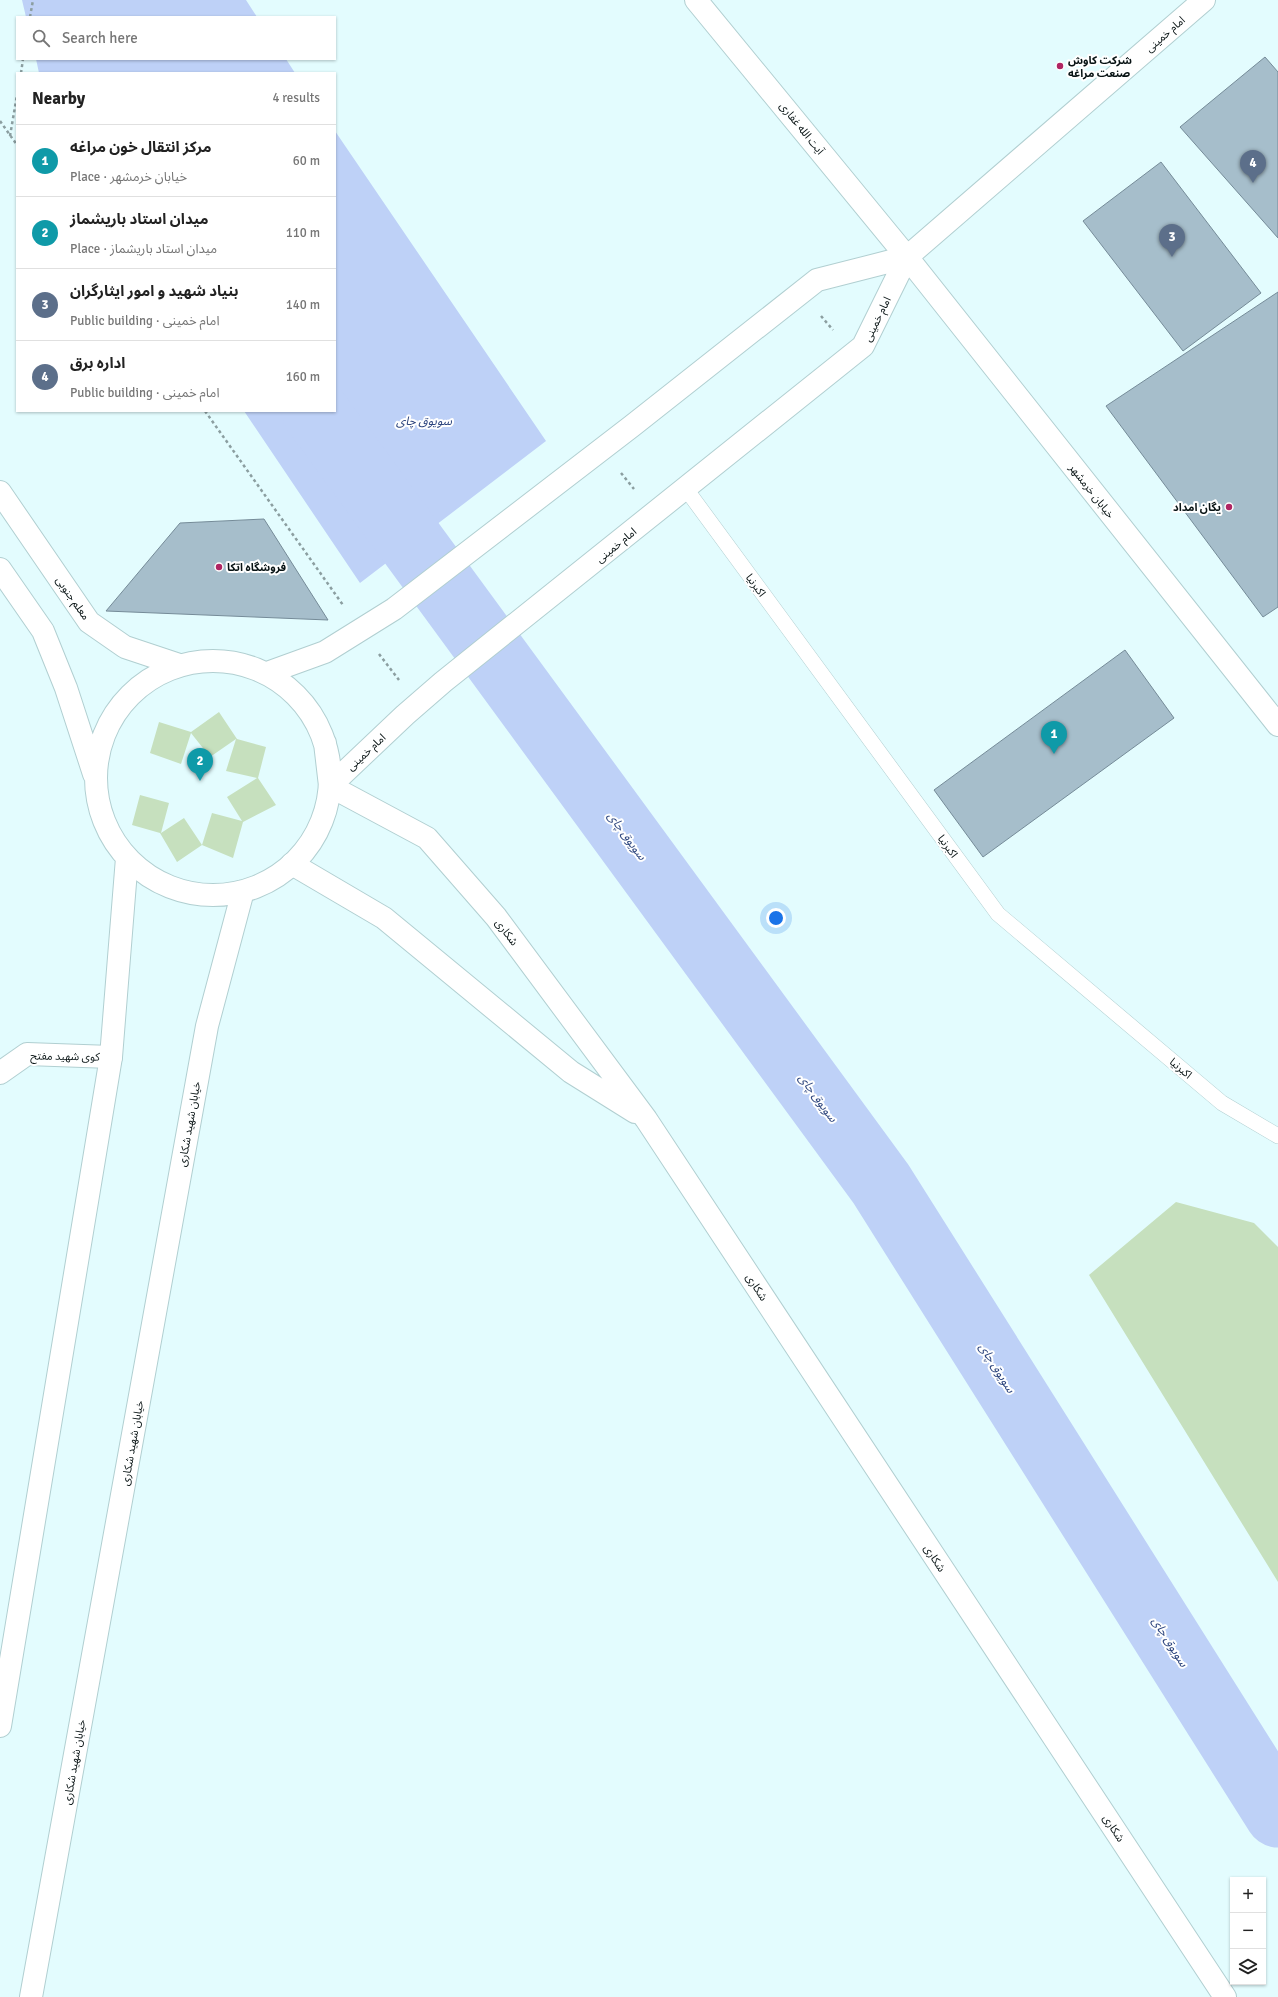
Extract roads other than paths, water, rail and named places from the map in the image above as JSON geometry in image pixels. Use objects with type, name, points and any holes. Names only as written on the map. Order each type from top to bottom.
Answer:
[{"type":"street","name":"آیت الله غفاری","points":[[696,0],[907,257]]},
{"type":"street","name":"امام خمینی","points":[[330,786],[443,682],[655,514],[863,346],[907,257],[1204,0]]},
{"type":"street","name":"امام خمینی","points":[[267,673],[325,652],[361,631],[394,609],[632,426],[817,280],[907,257]]},
{"type":"street","name":"خیابان خرمشهر","points":[[907,257],[1278,726]]},
{"type":"street","name":"معلم جنوبی","points":[[0,492],[89,622],[125,647],[179,665]]},
{"type":"street","points":[[0,569],[43,631],[66,688],[95,775],[98,806],[109,834],[127,858],[151,878],[180,891],[212,895],[243,891],[269,880],[292,864],[319,828],[330,786],[330,771],[325,743],[312,714],[292,690],[267,673],[224,660],[179,665],[146,681],[119,706],[102,739],[95,775]]},
{"type":"street","name":"شکاری","points":[[330,786],[427,838],[496,917],[646,1119],[1225,1997]]},
{"type":"street","points":[[0,1726],[111,1057],[127,858]]},
{"type":"street","name":"شکاری","points":[[292,864],[384,918],[571,1072],[646,1119]]},
{"type":"street","name":"خیابان شهید شکاری","points":[[35,1995],[207,1026],[243,891]]},
{"type":"street","name":"کوی شهید مفتح","points":[[0,1073],[27,1054],[111,1057]]},
{"type":"lane","name":"اکبرنیا","points":[[686,489],[998,914],[1222,1103],[1278,1136]]},
{"type":"water","points":[[22,0],[246,0],[256,16],[26,16]]},
{"type":"water","points":[[36,60],[287,60],[294,72],[39,72]]},
{"type":"water","name":"سویوق چای","points":[[336,132],[546,441],[360,583],[245,412],[336,412]]},
{"type":"waterway","name":"سویوق چای","points":[[316,412],[881,1184],[1278,1814]]},
{"type":"place","name":"شرکت کاوش صنعت مراغه","points":[[1060,66]]},
{"type":"place","name":"اداره برق","points":[[1253,183]]},
{"type":"place","name":"بنیاد شهید و امور ایثارگران","points":[[1172,257]]},
{"type":"place","name":"یگان امداد","points":[[1229,507]]},
{"type":"place","name":"فروشگاه اتکا","points":[[219,567]]},
{"type":"place","name":"مرکز انتقال خون مراغه","points":[[1054,754]]},
{"type":"place","name":"ميدان استاد باریشماز","points":[[200,781]]}]
